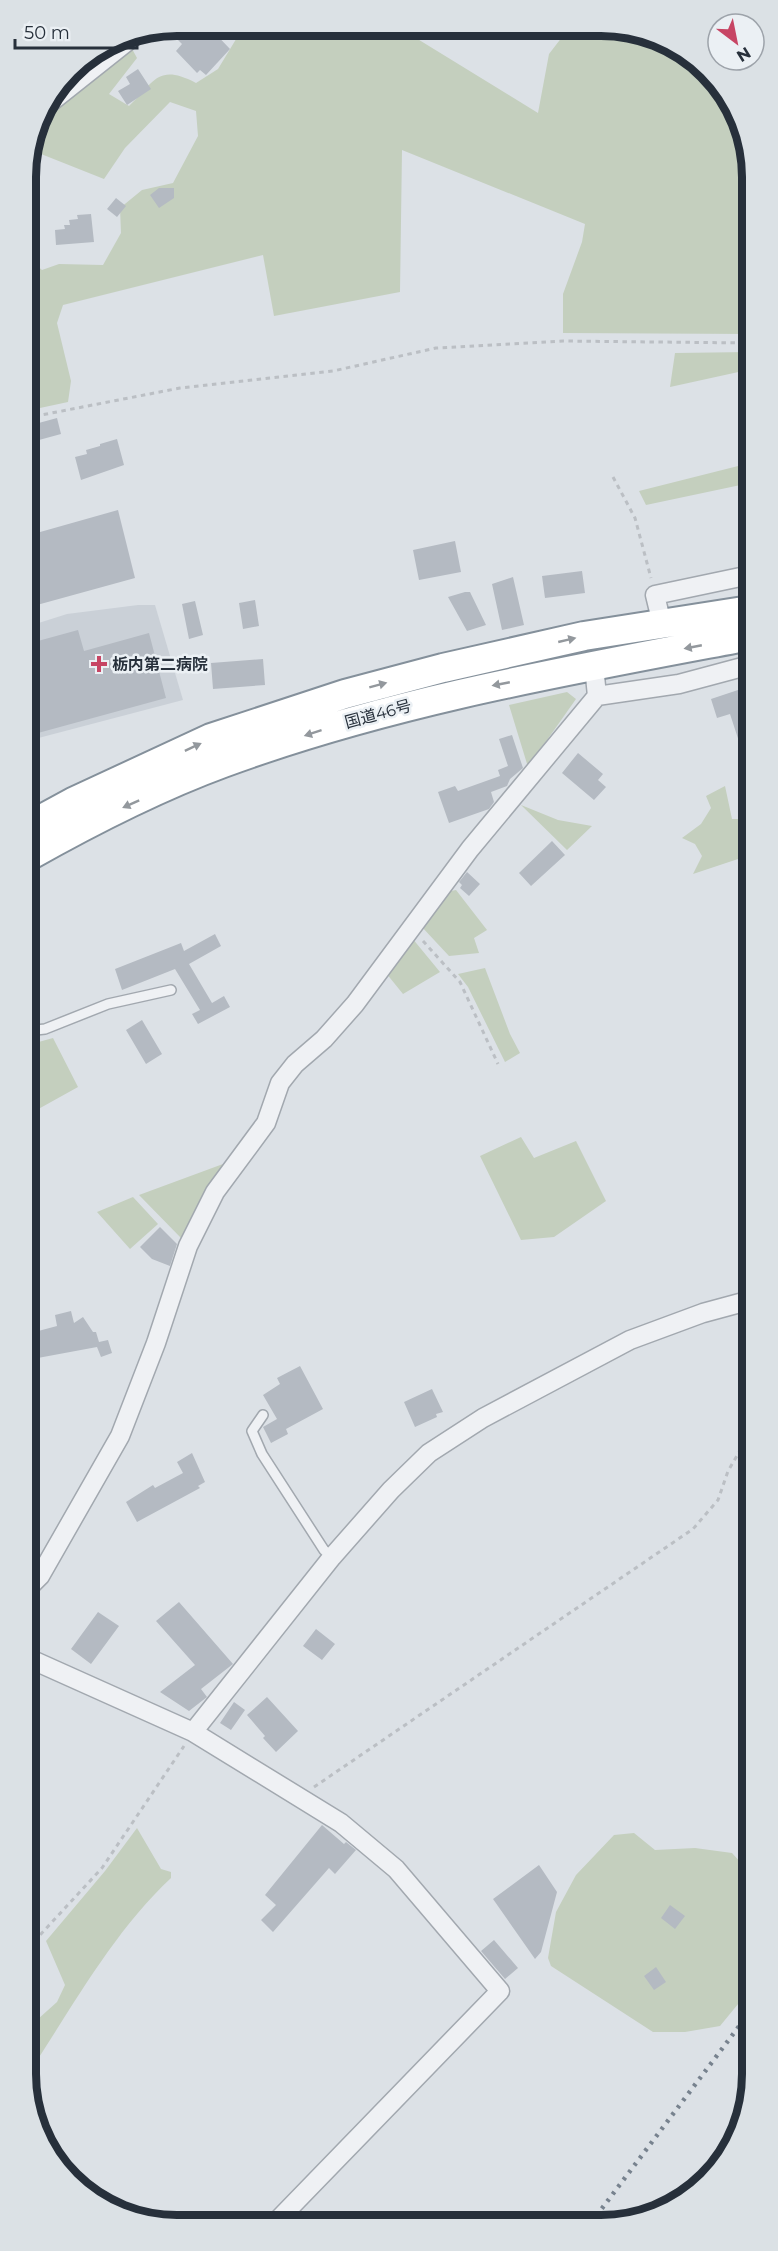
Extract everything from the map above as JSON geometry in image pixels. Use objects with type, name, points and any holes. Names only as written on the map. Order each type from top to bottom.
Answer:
[{"type":"highway","name":"国道46号","points":[[36,822],[73,802],[211,738],[345,694],[443,668],[584,636],[742,611]]},
{"type":"highway","name":"国道46号","points":[[36,852],[85,825],[221,764],[351,721],[453,694],[742,638]]},
{"type":"street","points":[[65,91],[116,51]]},
{"type":"street","points":[[662,624],[655,595],[742,577]]},
{"type":"street","points":[[594,666],[597,696]]},
{"type":"street","points":[[36,1580],[120,1436],[156,1343],[189,1246],[215,1191],[266,1123],[280,1083],[355,1004],[470,849],[597,696],[679,684],[742,667]]},
{"type":"street","points":[[193,1732],[332,1557],[391,1490],[429,1453],[483,1418],[630,1340],[703,1312],[742,1302]]},
{"type":"street","points":[[36,1662],[193,1732],[341,1823],[396,1869],[500,1991],[283,2215]]},
{"type":"lane","points":[[36,1030],[45,1029],[108,1004],[171,990]]},
{"type":"lane","points":[[263,1415],[252,1431],[262,1454],[324,1550],[332,1557]]},
{"type":"path","points":[[36,416],[180,388],[333,371],[435,348],[563,341],[742,343]]},
{"type":"path","points":[[613,477],[635,518],[655,595]]},
{"type":"path","points":[[411,929],[460,982],[498,1064]]},
{"type":"path","points":[[733,1305],[742,1326]]},
{"type":"path","points":[[300,1797],[693,1529],[718,1500],[728,1471],[742,1447]]},
{"type":"path","points":[[36,1939],[102,1868],[193,1732]]},
{"type":"shaded area","name":"栃内第二病院","points":[[155,605],[183,700],[36,739],[36,624],[67,614]]},
{"type":"green space","points":[[238,36],[413,36],[538,113],[549,54],[563,36],[610,36],[646,43],[679,60],[701,77],[723,107],[735,132],[742,177],[742,334],[563,333],[563,294],[582,242],[585,224],[402,150],[400,292],[274,316],[263,255],[63,305],[57,323],[71,381],[68,402],[36,409],[36,265],[42,270],[59,264],[103,265],[121,233],[120,208],[142,190],[173,183],[198,136],[196,111],[170,102],[125,148],[104,179],[38,153],[47,123],[70,95],[131,47],[137,58],[109,94],[129,106],[151,83],[165,75],[183,77],[196,83],[218,69]]},
{"type":"green space","points":[[742,352],[742,371],[670,387],[675,353]]},
{"type":"green space","points":[[742,465],[742,485],[646,505],[639,491]]},
{"type":"green space","points":[[567,692],[576,699],[528,767],[509,705]]},
{"type":"green space","points":[[725,786],[732,819],[742,819],[742,858],[693,874],[702,856],[695,844],[682,838],[701,824],[711,808],[706,796]]},
{"type":"green space","points":[[521,805],[558,820],[592,826],[567,850]]},
{"type":"green space","points":[[456,890],[487,930],[474,938],[479,953],[449,956],[421,926],[446,892]]},
{"type":"green space","points":[[412,938],[440,972],[403,994],[386,973]]},
{"type":"green space","points":[[485,968],[510,1034],[520,1053],[505,1062],[468,987],[458,974]]},
{"type":"green space","points":[[53,1038],[78,1087],[36,1110],[36,1043]]},
{"type":"green space","points":[[521,1137],[534,1158],[576,1141],[606,1201],[554,1237],[521,1240],[480,1156]]},
{"type":"green space","points":[[223,1164],[181,1238],[139,1195]]},
{"type":"green space","points":[[133,1197],[158,1224],[130,1249],[97,1212]]},
{"type":"green space","points":[[137,1828],[161,1869],[171,1872],[171,1878],[130,1922],[112,1946],[36,2061],[36,2021],[57,2002],[65,1985],[46,1941],[105,1871]]},
{"type":"green space","points":[[634,1833],[655,1850],[695,1848],[732,1853],[742,1864],[742,1999],[720,2026],[685,2032],[653,2032],[551,1966],[548,1958],[556,1912],[576,1875],[614,1835]]},
{"type":"building","points":[[182,36],[218,36],[230,49],[206,75],[200,70],[197,73],[176,51],[182,44],[178,40]]},
{"type":"building","points":[[138,69],[151,89],[127,105],[118,91],[130,84],[126,77]]},
{"type":"building","points":[[159,188],[174,188],[174,198],[159,208],[150,195]]},
{"type":"building","points":[[116,198],[126,206],[117,217],[107,209]]},
{"type":"building","points":[[91,214],[94,242],[56,245],[55,230],[65,229],[64,225],[70,225],[69,220],[78,219],[77,215]]},
{"type":"building","points":[[57,418],[61,434],[39,440],[36,424]]},
{"type":"building","points":[[117,439],[124,465],[81,480],[75,457],[87,454],[86,450],[100,446],[100,444]]},
{"type":"building","points":[[118,510],[135,578],[36,605],[36,533]]},
{"type":"building","points":[[455,541],[461,572],[419,580],[413,550]]},
{"type":"building","points":[[582,571],[585,593],[545,598],[542,576]]},
{"type":"building","points":[[513,577],[524,625],[502,630],[492,584]]},
{"type":"building","points":[[470,592],[486,625],[467,631],[448,597]]},
{"type":"building","points":[[255,600],[259,626],[243,629],[239,603]]},
{"type":"building","points":[[195,601],[203,635],[189,639],[182,604]]},
{"type":"building","name":"栃内第二病院","points":[[78,630],[84,651],[149,633],[166,698],[36,734],[36,642]]},
{"type":"building","points":[[263,659],[265,685],[213,689],[211,663]]},
{"type":"building","points":[[742,689],[742,751],[730,714],[717,718],[711,699]]},
{"type":"building","points":[[512,735],[523,768],[510,779],[507,786],[491,792],[494,802],[489,809],[449,823],[438,792],[455,786],[458,791],[500,776],[498,770],[508,766],[499,739]]},
{"type":"building","points":[[578,753],[603,774],[598,780],[606,787],[594,800],[562,773]]},
{"type":"building","points":[[552,841],[565,855],[531,886],[519,873]]},
{"type":"building","points":[[467,872],[480,884],[469,896],[460,888],[462,885],[459,882]]},
{"type":"building","points":[[215,934],[221,946],[189,964],[212,1003],[224,996],[230,1007],[198,1024],[192,1014],[200,1010],[175,969],[122,990],[115,969],[181,943],[184,951]]},
{"type":"building","points":[[142,1020],[162,1054],[146,1064],[126,1030]]},
{"type":"building","points":[[160,1227],[177,1244],[170,1266],[152,1259],[140,1247]]},
{"type":"building","points":[[71,1311],[74,1323],[83,1317],[93,1332],[96,1332],[99,1342],[108,1340],[112,1353],[101,1357],[97,1347],[36,1358],[36,1332],[57,1326],[55,1315]]},
{"type":"building","points":[[300,1366],[323,1409],[286,1429],[288,1434],[271,1443],[263,1427],[277,1419],[263,1395],[280,1384],[277,1378]]},
{"type":"building","points":[[432,1389],[443,1412],[415,1427],[404,1402]]},
{"type":"building","points":[[192,1453],[205,1482],[198,1486],[200,1488],[137,1522],[126,1502],[153,1485],[155,1488],[183,1473],[177,1462]]},
{"type":"building","points":[[179,1602],[233,1664],[201,1689],[207,1697],[189,1711],[160,1692],[195,1665],[156,1621]]},
{"type":"building","points":[[98,1612],[119,1626],[91,1664],[71,1649]]},
{"type":"building","points":[[316,1629],[335,1644],[322,1660],[303,1646]]},
{"type":"building","points":[[267,1697],[298,1731],[276,1752],[247,1715]]},
{"type":"building","points":[[234,1702],[245,1710],[231,1730],[220,1723]]},
{"type":"building","points":[[322,1825],[344,1844],[346,1842],[356,1850],[335,1874],[329,1868],[273,1932],[261,1920],[276,1905],[265,1895]]},
{"type":"building","points":[[539,1865],[557,1892],[541,1952],[535,1959],[493,1899]]},
{"type":"building","points":[[670,1905],[685,1916],[675,1929],[661,1918]]},
{"type":"building","points":[[494,1940],[518,1968],[505,1979],[481,1951]]},
{"type":"building","points":[[656,1967],[666,1982],[654,1990],[644,1976]]},
{"type":"railway","points":[[597,2215],[742,2022]]},
{"type":"place","name":"栃内第二病院","points":[[99,664]]}]
